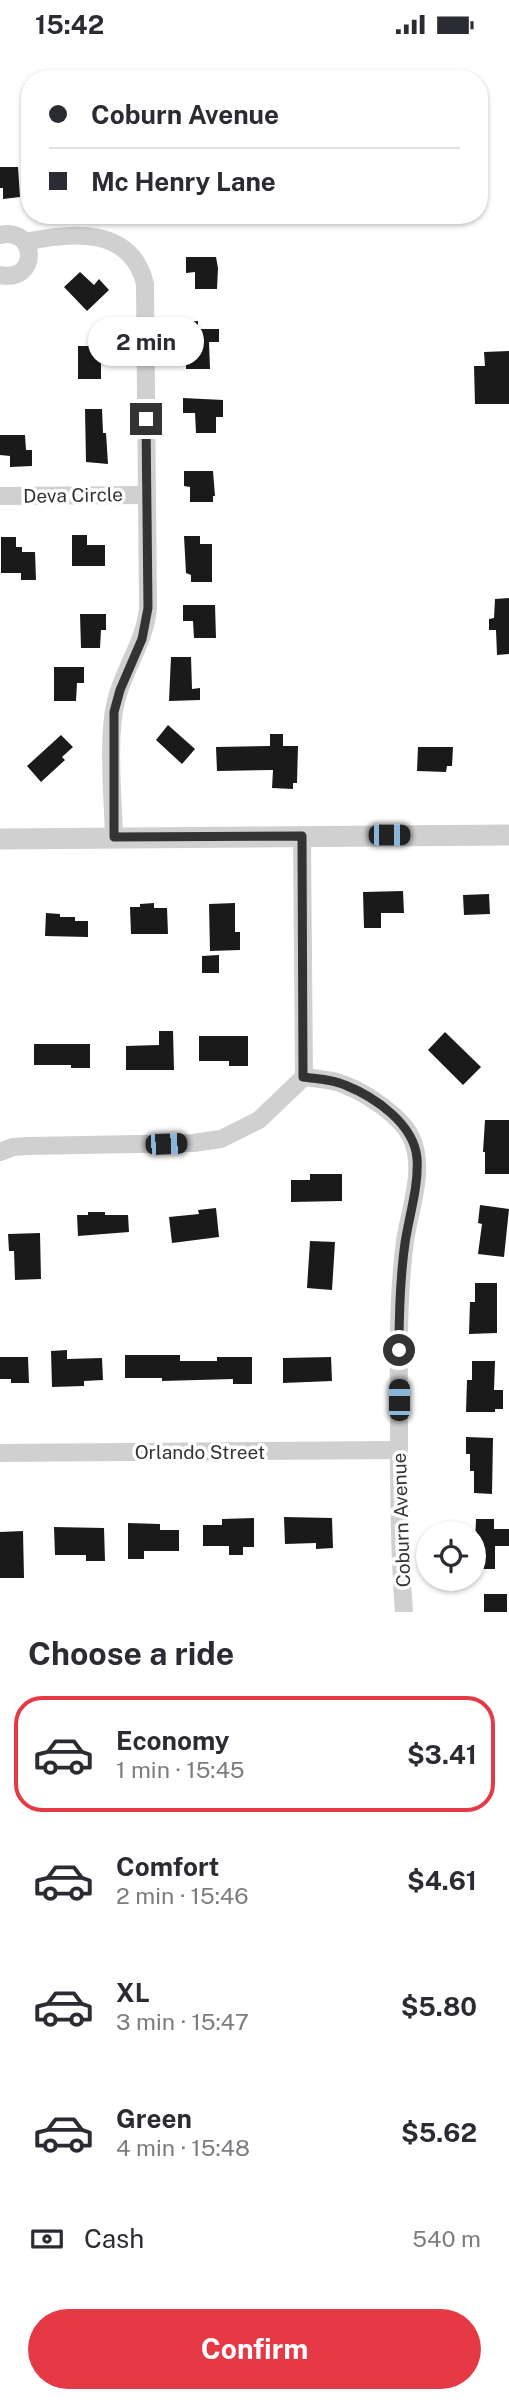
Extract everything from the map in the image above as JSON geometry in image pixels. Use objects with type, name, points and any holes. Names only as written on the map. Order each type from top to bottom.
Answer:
[{"type":"street","points":[[0,235],[12,234],[25,242],[60,236],[99,237],[114,242],[126,250],[141,271],[146,292],[147,617],[142,639],[120,690],[114,712],[114,837]]},
{"type":"street","points":[[0,275],[14,276],[26,267],[29,256],[25,242]]},
{"type":"street","name":"Deva Circle","points":[[0,496],[147,495]]},
{"type":"street","points":[[0,839],[509,835]]},
{"type":"street","points":[[0,1151],[27,1146],[193,1143],[221,1139],[259,1120],[303,1077],[302,836]]},
{"type":"street","name":"Coburn Avenue","points":[[303,1077],[344,1084],[368,1098],[403,1125],[415,1149],[417,1173],[401,1284],[399,1450],[404,1612]]},
{"type":"street","name":"Orlando Street","points":[[0,1453],[399,1450]]},
{"type":"building","points":[[0,167],[18,167],[20,197],[3,199]]},
{"type":"building","points":[[186,257],[216,257],[217,289],[195,289],[195,272],[186,273]]},
{"type":"building","points":[[80,272],[94,285],[99,279],[109,290],[87,311],[64,287]]},
{"type":"building","points":[[198,321],[198,329],[219,329],[219,342],[209,342],[210,369],[186,369],[186,359],[183,359],[183,322]]},
{"type":"building","points":[[78,346],[109,346],[109,362],[101,362],[101,379],[78,379]]},
{"type":"building","points":[[509,351],[509,404],[475,404],[474,366],[485,366],[484,352]]},
{"type":"building","points":[[183,398],[223,400],[223,417],[216,417],[216,433],[196,433],[195,413],[183,413]]},
{"type":"building","points":[[85,409],[102,409],[108,464],[86,462]]},
{"type":"building","points":[[0,435],[25,435],[26,450],[32,450],[32,466],[10,467],[10,456],[0,455]]},
{"type":"building","points":[[184,471],[213,471],[213,502],[190,502],[190,487],[184,486]]},
{"type":"building","points":[[72,535],[87,535],[87,545],[105,545],[105,566],[72,566]]},
{"type":"building","points":[[184,536],[200,536],[200,544],[212,544],[212,582],[191,582],[191,575],[186,573]]},
{"type":"building","points":[[1,537],[16,537],[16,547],[22,547],[22,552],[35,552],[36,580],[21,580],[21,573],[1,573]]},
{"type":"building","points":[[509,598],[509,654],[497,655],[496,630],[489,630],[489,619],[494,618],[495,599]]},
{"type":"building","points":[[183,605],[215,605],[216,638],[194,638],[193,621],[183,621]]},
{"type":"building","points":[[80,614],[106,614],[106,630],[101,630],[100,648],[81,648]]},
{"type":"building","points":[[171,657],[191,657],[192,689],[200,688],[200,700],[169,701]]},
{"type":"building","points":[[54,667],[84,667],[84,683],[77,683],[76,701],[54,701]]},
{"type":"building","points":[[168,725],[195,749],[182,764],[156,740]]},
{"type":"building","points":[[270,734],[283,734],[283,746],[298,746],[297,783],[293,783],[293,789],[272,788],[273,770],[217,771],[216,747],[270,746]]},
{"type":"building","points":[[61,735],[73,747],[62,757],[65,760],[41,782],[27,766]]},
{"type":"building","points":[[418,747],[453,747],[452,766],[447,766],[446,772],[417,771]]},
{"type":"building","points":[[403,891],[404,913],[381,913],[381,928],[364,928],[363,892]]},
{"type":"building","points":[[489,894],[490,914],[464,915],[463,895]]},
{"type":"building","points":[[154,903],[154,908],[167,908],[168,934],[131,934],[130,907]]},
{"type":"building","points":[[235,903],[235,932],[240,932],[240,950],[210,951],[209,904]]},
{"type":"building","points":[[46,913],[75,917],[75,921],[88,921],[88,937],[45,936]]},
{"type":"building","points":[[219,955],[219,973],[202,973],[202,956]]},
{"type":"building","points":[[159,1031],[173,1031],[174,1070],[126,1070],[126,1046],[159,1045]]},
{"type":"building","points":[[445,1032],[481,1067],[463,1085],[428,1050]]},
{"type":"building","points":[[199,1036],[248,1036],[248,1066],[229,1066],[229,1061],[199,1061]]},
{"type":"building","points":[[34,1044],[90,1044],[90,1068],[34,1065]]},
{"type":"building","points":[[485,1120],[509,1120],[509,1174],[485,1174]]},
{"type":"building","points":[[310,1174],[342,1174],[342,1201],[291,1202],[291,1180],[310,1180]]},
{"type":"building","points":[[480,1205],[509,1209],[504,1257],[478,1254],[482,1224],[478,1223]]},
{"type":"building","points":[[216,1208],[219,1237],[172,1243],[169,1217],[199,1214],[198,1210]]},
{"type":"building","points":[[88,1212],[128,1215],[129,1232],[78,1236],[77,1215],[88,1215]]},
{"type":"building","points":[[40,1233],[41,1279],[15,1280],[14,1251],[9,1251],[8,1234]]},
{"type":"building","points":[[310,1241],[335,1242],[332,1290],[307,1288]]},
{"type":"building","points":[[475,1283],[497,1283],[497,1333],[469,1334],[470,1302],[475,1302]]},
{"type":"building","points":[[67,1350],[67,1359],[102,1358],[103,1380],[84,1381],[84,1386],[52,1387],[51,1351]]},
{"type":"building","points":[[125,1355],[180,1355],[180,1361],[252,1357],[252,1384],[233,1384],[233,1379],[162,1381],[162,1378],[125,1378]]},
{"type":"building","points":[[0,1357],[28,1357],[29,1383],[11,1383],[11,1379],[0,1379]]},
{"type":"building","points":[[331,1357],[332,1381],[283,1383],[283,1358]]},
{"type":"building","points":[[472,1361],[495,1361],[494,1390],[503,1390],[503,1409],[495,1409],[495,1412],[466,1412],[467,1380],[472,1380]]},
{"type":"building","points":[[466,1437],[493,1438],[492,1494],[474,1493],[474,1471],[470,1471],[470,1454],[466,1454]]},
{"type":"building","points":[[284,1517],[332,1518],[333,1548],[316,1549],[316,1543],[285,1544]]},
{"type":"building","points":[[254,1518],[254,1547],[243,1547],[243,1555],[229,1555],[229,1546],[203,1546],[203,1525],[222,1525],[222,1519]]},
{"type":"building","points":[[494,1519],[494,1529],[509,1529],[509,1546],[495,1546],[495,1569],[486,1569],[486,1521],[476,1521]]},
{"type":"building","points":[[128,1523],[160,1524],[160,1530],[179,1530],[179,1551],[144,1551],[144,1559],[128,1559]]},
{"type":"building","points":[[54,1527],[104,1528],[105,1561],[86,1561],[86,1555],[55,1555]]},
{"type":"building","points":[[23,1531],[24,1578],[0,1578],[0,1532]]},
{"type":"building","points":[[484,1594],[507,1594],[507,1612],[484,1612]]},
{"type":"route","points":[[146,419],[148,608],[145,630],[120,690],[112,725],[114,837],[302,836],[303,1077],[344,1084],[368,1098],[407,1129],[416,1154],[417,1173],[403,1256],[399,1350]]}]
